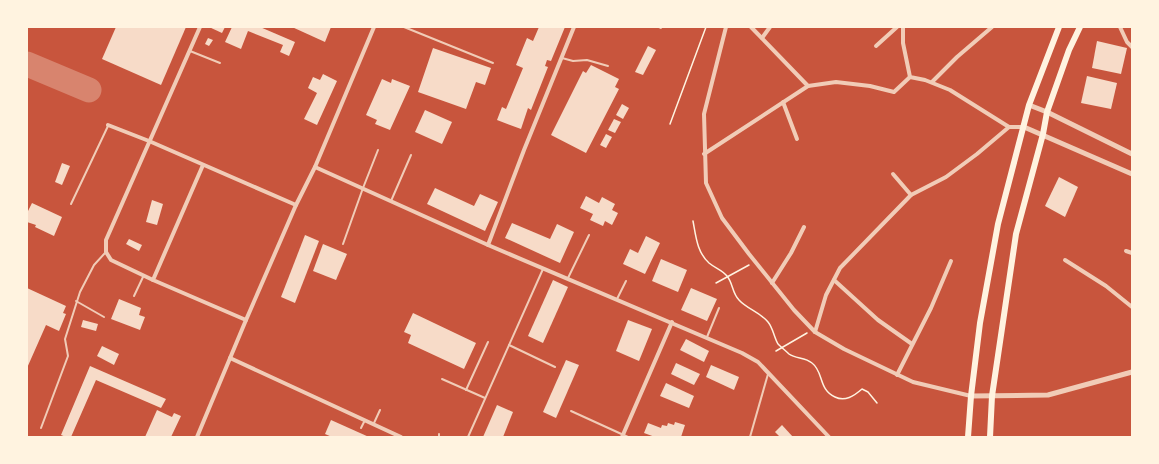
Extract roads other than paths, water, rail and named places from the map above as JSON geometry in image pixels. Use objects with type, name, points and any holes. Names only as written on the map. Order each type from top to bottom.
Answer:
[{"type":"highway","points":[[968,437],[971,396],[980,323],[998,224],[1030,105],[1059,27]]},
{"type":"highway","points":[[990,437],[992,396],[1016,234],[1043,134],[1047,112],[1069,50],[1080,27]]},
{"type":"street","points":[[200,27],[106,240],[106,252],[111,260],[144,276],[246,320]]},
{"type":"street","points":[[197,437],[246,320],[296,205],[315,167],[374,27]]},
{"type":"street","points":[[488,245],[574,27]]},
{"type":"street","points":[[726,27],[704,114],[706,183],[722,218],[794,310],[815,332],[844,349],[913,382],[971,396],[1048,396],[1132,372]]},
{"type":"street","points":[[751,27],[808,86]]},
{"type":"street","points":[[762,38],[770,27]]},
{"type":"street","points":[[876,46],[897,27]]},
{"type":"street","points":[[903,27],[903,43],[910,76]]},
{"type":"street","points":[[932,82],[957,57],[992,27]]},
{"type":"street","points":[[1120,27],[1127,42],[1132,47]]},
{"type":"street","points":[[704,154],[808,86],[836,82],[870,86],[894,92],[910,76]]},
{"type":"street","points":[[910,76],[932,82],[950,90],[1009,127],[1024,127],[1043,134],[1132,174]]},
{"type":"street","points":[[783,102],[797,138]]},
{"type":"street","points":[[1030,105],[1132,154]]},
{"type":"street","points":[[108,125],[149,141],[296,205]]},
{"type":"street","points":[[815,332],[826,295],[840,268],[911,195],[946,177],[977,154],[1009,127]]},
{"type":"street","points":[[153,280],[203,165]]},
{"type":"street","points":[[315,167],[488,245],[742,352],[758,362],[828,436]]},
{"type":"street","points":[[893,174],[911,195]]},
{"type":"street","points":[[772,283],[791,253],[804,227]]},
{"type":"street","points":[[1126,251],[1132,253]]},
{"type":"street","points":[[1065,260],[1106,286],[1132,307]]},
{"type":"street","points":[[897,374],[931,308],[951,261]]},
{"type":"street","points":[[834,280],[878,320],[912,344]]},
{"type":"street","points":[[622,436],[672,322]]},
{"type":"street","points":[[230,358],[401,437]]},
{"type":"lane","points":[[404,27],[493,63]]},
{"type":"lane","points":[[189,51],[220,63]]},
{"type":"lane","points":[[561,57],[573,61],[587,60],[608,66]]},
{"type":"lane","points":[[71,204],[108,125]]},
{"type":"lane","points":[[343,244],[378,150]]},
{"type":"lane","points":[[391,201],[411,154]]},
{"type":"lane","points":[[568,278],[589,234]]},
{"type":"lane","points":[[41,428],[68,356],[65,339],[76,301],[94,265],[106,252]]},
{"type":"lane","points":[[468,437],[544,268]]},
{"type":"lane","points":[[134,296],[144,276]]},
{"type":"lane","points":[[617,299],[626,281]]},
{"type":"lane","points":[[76,301],[104,317]]},
{"type":"lane","points":[[707,337],[719,308]]},
{"type":"lane","points":[[466,390],[488,342]]},
{"type":"lane","points":[[509,345],[555,367]]},
{"type":"lane","points":[[750,437],[769,373]]},
{"type":"lane","points":[[442,379],[486,398]]},
{"type":"lane","points":[[373,424],[380,410]]},
{"type":"lane","points":[[571,410],[622,436],[628,437]]},
{"type":"lane","points":[[361,428],[365,420]]}]
